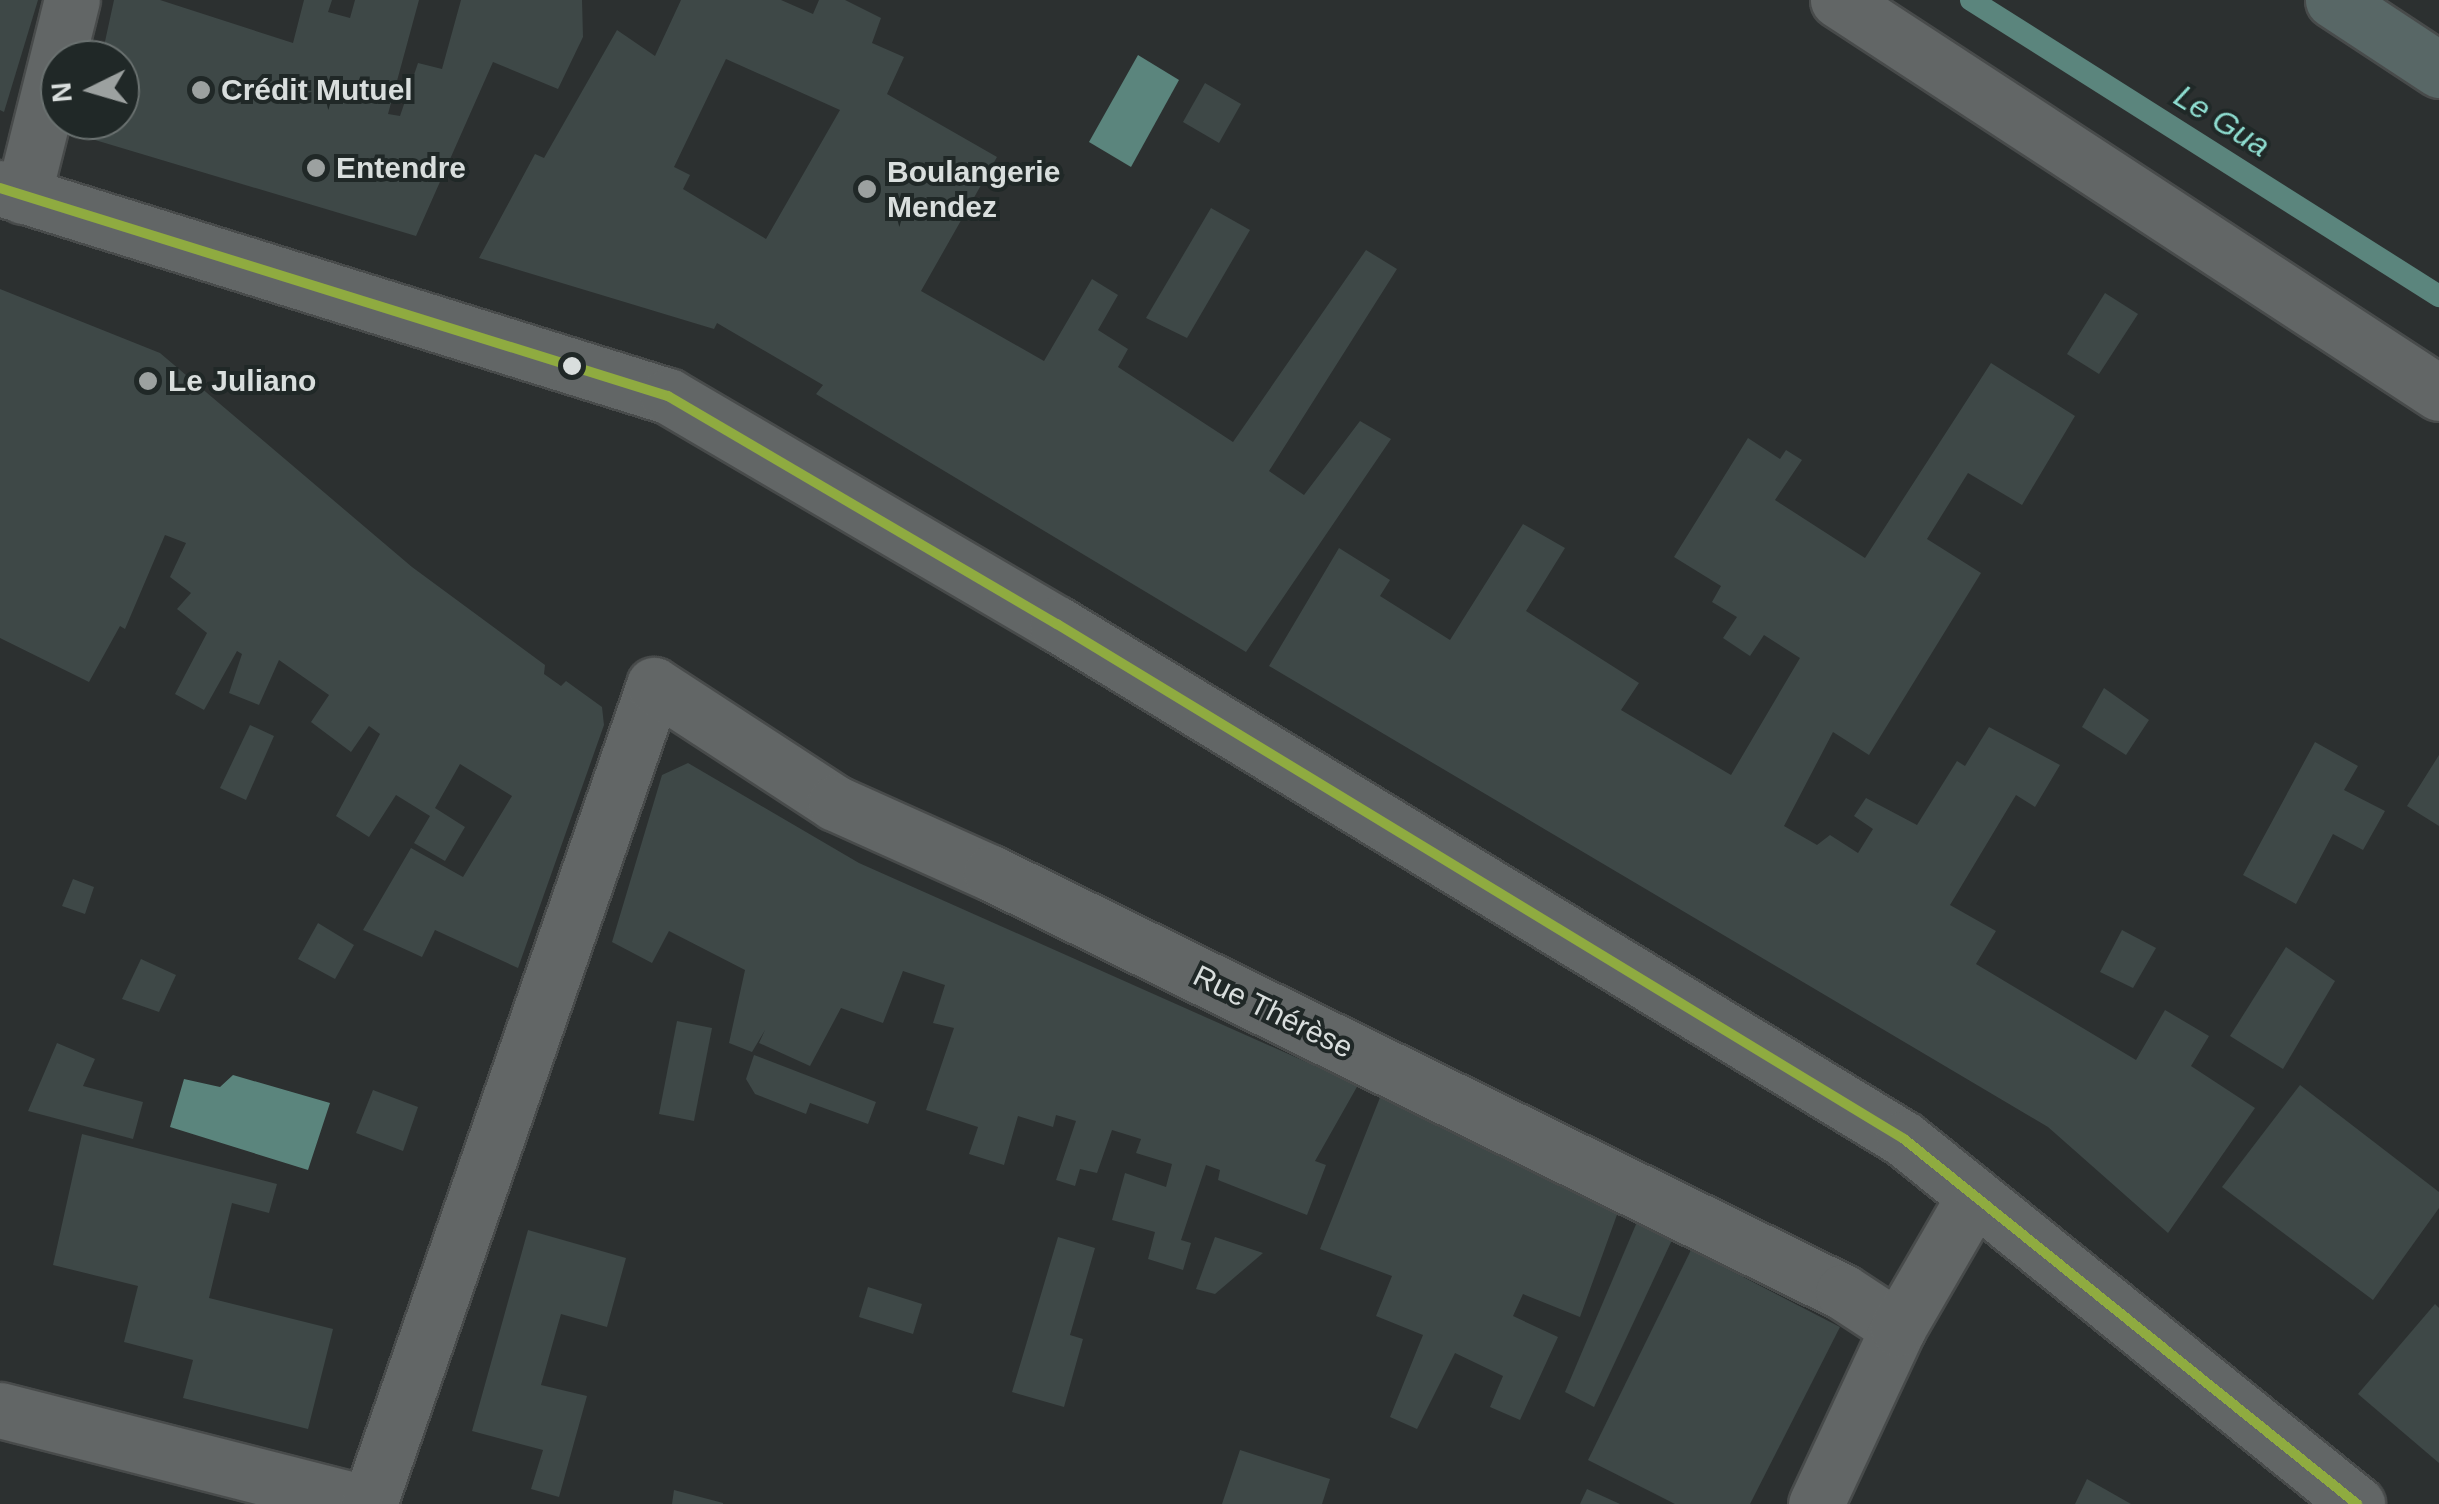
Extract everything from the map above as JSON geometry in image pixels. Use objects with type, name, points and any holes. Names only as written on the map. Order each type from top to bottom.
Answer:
[{"type":"highway","points":[[2333,0],[2439,70]]},
{"type":"street","points":[[72,0],[12,192],[668,396],[1057,624],[1904,1139],[2356,1504]]},
{"type":"street","points":[[1838,0],[2439,393]]},
{"type":"street","name":"Rue Thérèse","points":[[369,1504],[654,685],[835,803],[991,873],[1825,1283],[1898,1328]]},
{"type":"street","points":[[1816,1504],[1898,1328],[1974,1197]]},
{"type":"street","points":[[0,1410],[369,1504]]},
{"type":"shaded area","points":[[1138,55],[1179,80],[1131,167],[1089,142]]},
{"type":"shaded area","points":[[233,1075],[330,1103],[308,1170],[170,1127],[184,1079],[220,1087]]},
{"type":"building","points":[[0,0],[38,0],[4,112],[0,110]]},
{"type":"building","points":[[114,0],[160,0],[293,43],[304,0],[332,0],[328,12],[350,18],[355,0],[419,0],[388,114],[400,116],[418,63],[442,69],[461,0],[582,0],[583,37],[558,89],[493,62],[416,236],[95,140],[140,140],[140,40],[105,40]]},
{"type":"building","points":[[681,0],[781,0],[813,14],[819,0],[845,0],[881,18],[872,43],[904,57],[887,94],[997,157],[921,291],[1044,361],[1092,279],[1118,295],[1098,330],[1128,349],[1118,367],[1233,442],[1366,250],[1397,269],[1269,471],[1304,495],[1360,421],[1391,439],[1246,652],[816,394],[823,385],[717,323],[714,329],[479,258],[535,154],[544,158],[617,30],[655,56]],"holes":[[[726,59],[840,110],[766,239],[683,189],[690,175],[674,167]]]},
{"type":"building","points":[[1205,83],[1241,104],[1219,143],[1183,122]]},
{"type":"building","points":[[1211,208],[1250,230],[1187,338],[1146,318]]},
{"type":"building","points":[[0,289],[160,353],[412,567],[545,665],[544,674],[561,686],[566,681],[602,707],[604,725],[518,968],[435,930],[422,957],[363,930],[411,848],[463,877],[512,796],[460,764],[435,808],[465,827],[445,861],[414,843],[430,816],[396,795],[369,837],[336,816],[380,734],[369,726],[351,752],[311,722],[329,695],[279,660],[259,705],[229,693],[242,654],[237,651],[204,710],[175,694],[207,633],[177,609],[191,593],[170,577],[186,543],[165,535],[125,629],[120,626],[89,682],[0,638]]},
{"type":"building","points":[[2105,293],[2138,314],[2099,374],[2067,354]]},
{"type":"building","points":[[1991,363],[2075,416],[2022,505],[1968,473],[1927,539],[1981,573],[1869,755],[1833,732],[1784,826],[1817,845],[1830,835],[1858,853],[1873,829],[1854,816],[1866,798],[1917,825],[1957,761],[1965,766],[1989,727],[2060,765],[2035,807],[2016,795],[1950,905],[1996,931],[1976,964],[2136,1060],[2165,1010],[2209,1036],[2191,1066],[2255,1108],[2168,1233],[2048,1127],[1269,666],[1339,548],[1390,580],[1380,596],[1450,640],[1523,524],[1565,548],[1526,611],[1639,683],[1621,710],[1731,775],[1800,658],[1764,635],[1750,656],[1723,638],[1737,617],[1712,602],[1721,586],[1674,557],[1748,438],[1780,459],[1786,450],[1802,460],[1775,500],[1865,558]]},
{"type":"building","points":[[2104,688],[2149,720],[2126,755],[2082,727]]},
{"type":"building","points":[[250,725],[274,736],[246,800],[220,788]]},
{"type":"building","points":[[2315,742],[2358,766],[2344,790],[2385,811],[2363,850],[2333,834],[2296,904],[2243,875]]},
{"type":"building","points":[[2439,755],[2439,826],[2407,806]]},
{"type":"building","points":[[688,763],[859,863],[1358,1085],[1315,1161],[1326,1165],[1307,1215],[1218,1180],[1220,1170],[1206,1165],[1181,1240],[1191,1243],[1183,1270],[1148,1259],[1155,1232],[1112,1220],[1125,1173],[1166,1187],[1172,1164],[1136,1153],[1141,1139],[1112,1130],[1097,1173],[1080,1169],[1075,1186],[1056,1180],[1076,1121],[1056,1115],[1053,1127],[1018,1116],[1004,1165],[969,1154],[978,1127],[926,1110],[954,1028],[933,1023],[945,985],[903,971],[883,1023],[841,1008],[810,1066],[759,1043],[765,1030],[752,1052],[729,1043],[745,970],[669,931],[652,963],[612,942],[662,775]]},
{"type":"building","points":[[73,879],[94,887],[85,914],[62,906]]},
{"type":"building","points":[[318,923],[354,945],[335,979],[298,959]]},
{"type":"building","points":[[2122,930],[2156,948],[2133,988],[2100,972]]},
{"type":"building","points":[[2286,947],[2335,981],[2283,1069],[2230,1036]]},
{"type":"building","points":[[141,959],[176,975],[159,1012],[122,999]]},
{"type":"building","points":[[677,1021],[712,1028],[694,1121],[659,1114]]},
{"type":"building","points":[[57,1043],[95,1059],[83,1086],[143,1102],[133,1139],[28,1111]]},
{"type":"building","points":[[754,1055],[876,1102],[868,1124],[810,1103],[806,1114],[755,1094],[746,1079]]},
{"type":"building","points":[[2300,1085],[2439,1192],[2439,1208],[2373,1300],[2222,1187]]},
{"type":"building","points":[[373,1090],[418,1107],[403,1151],[356,1133]]},
{"type":"building","points":[[1381,1095],[1618,1212],[1580,1317],[1523,1294],[1513,1316],[1558,1337],[1520,1420],[1490,1407],[1503,1376],[1455,1353],[1417,1429],[1390,1417],[1423,1335],[1376,1316],[1392,1276],[1320,1249]]},
{"type":"building","points":[[82,1134],[277,1184],[269,1213],[232,1203],[209,1298],[333,1329],[308,1429],[183,1398],[193,1360],[124,1342],[138,1286],[53,1265]]},
{"type":"building","points":[[1637,1222],[1672,1240],[1594,1407],[1565,1392]]},
{"type":"building","points":[[528,1230],[626,1258],[607,1327],[561,1314],[541,1385],[587,1396],[559,1497],[531,1489],[543,1450],[472,1431]]},
{"type":"building","points":[[1058,1237],[1095,1248],[1070,1335],[1083,1339],[1064,1407],[1012,1392]]},
{"type":"building","points":[[1215,1237],[1263,1253],[1215,1294],[1196,1289]]},
{"type":"building","points":[[1691,1250],[1840,1327],[1750,1504],[1675,1504],[1588,1460]]},
{"type":"building","points":[[868,1287],[922,1304],[913,1334],[859,1317]]},
{"type":"building","points":[[2435,1304],[2439,1308],[2439,1463],[2358,1394]]},
{"type":"building","points":[[1240,1450],[1330,1479],[1322,1504],[1222,1504]]},
{"type":"building","points":[[2087,1479],[2131,1504],[2075,1504]]},
{"type":"building","points":[[1587,1489],[1620,1504],[1580,1504]]},
{"type":"building","points":[[674,1490],[723,1503],[723,1504],[672,1504]]},
{"type":"waterway","name":"Le Gua","points":[[1971,0],[2439,296]]},
{"type":"transit line","points":[[0,188],[668,396],[1057,624],[1904,1139],[2357,1504]]},
{"type":"place","name":"Crédit Mutuel","points":[[201,90]]},
{"type":"place","name":"Entendre","points":[[316,168]]},
{"type":"place","name":"Boulangerie Mendez","points":[[867,189]]},
{"type":"place","name":"Le Juliano","points":[[148,381]]}]
